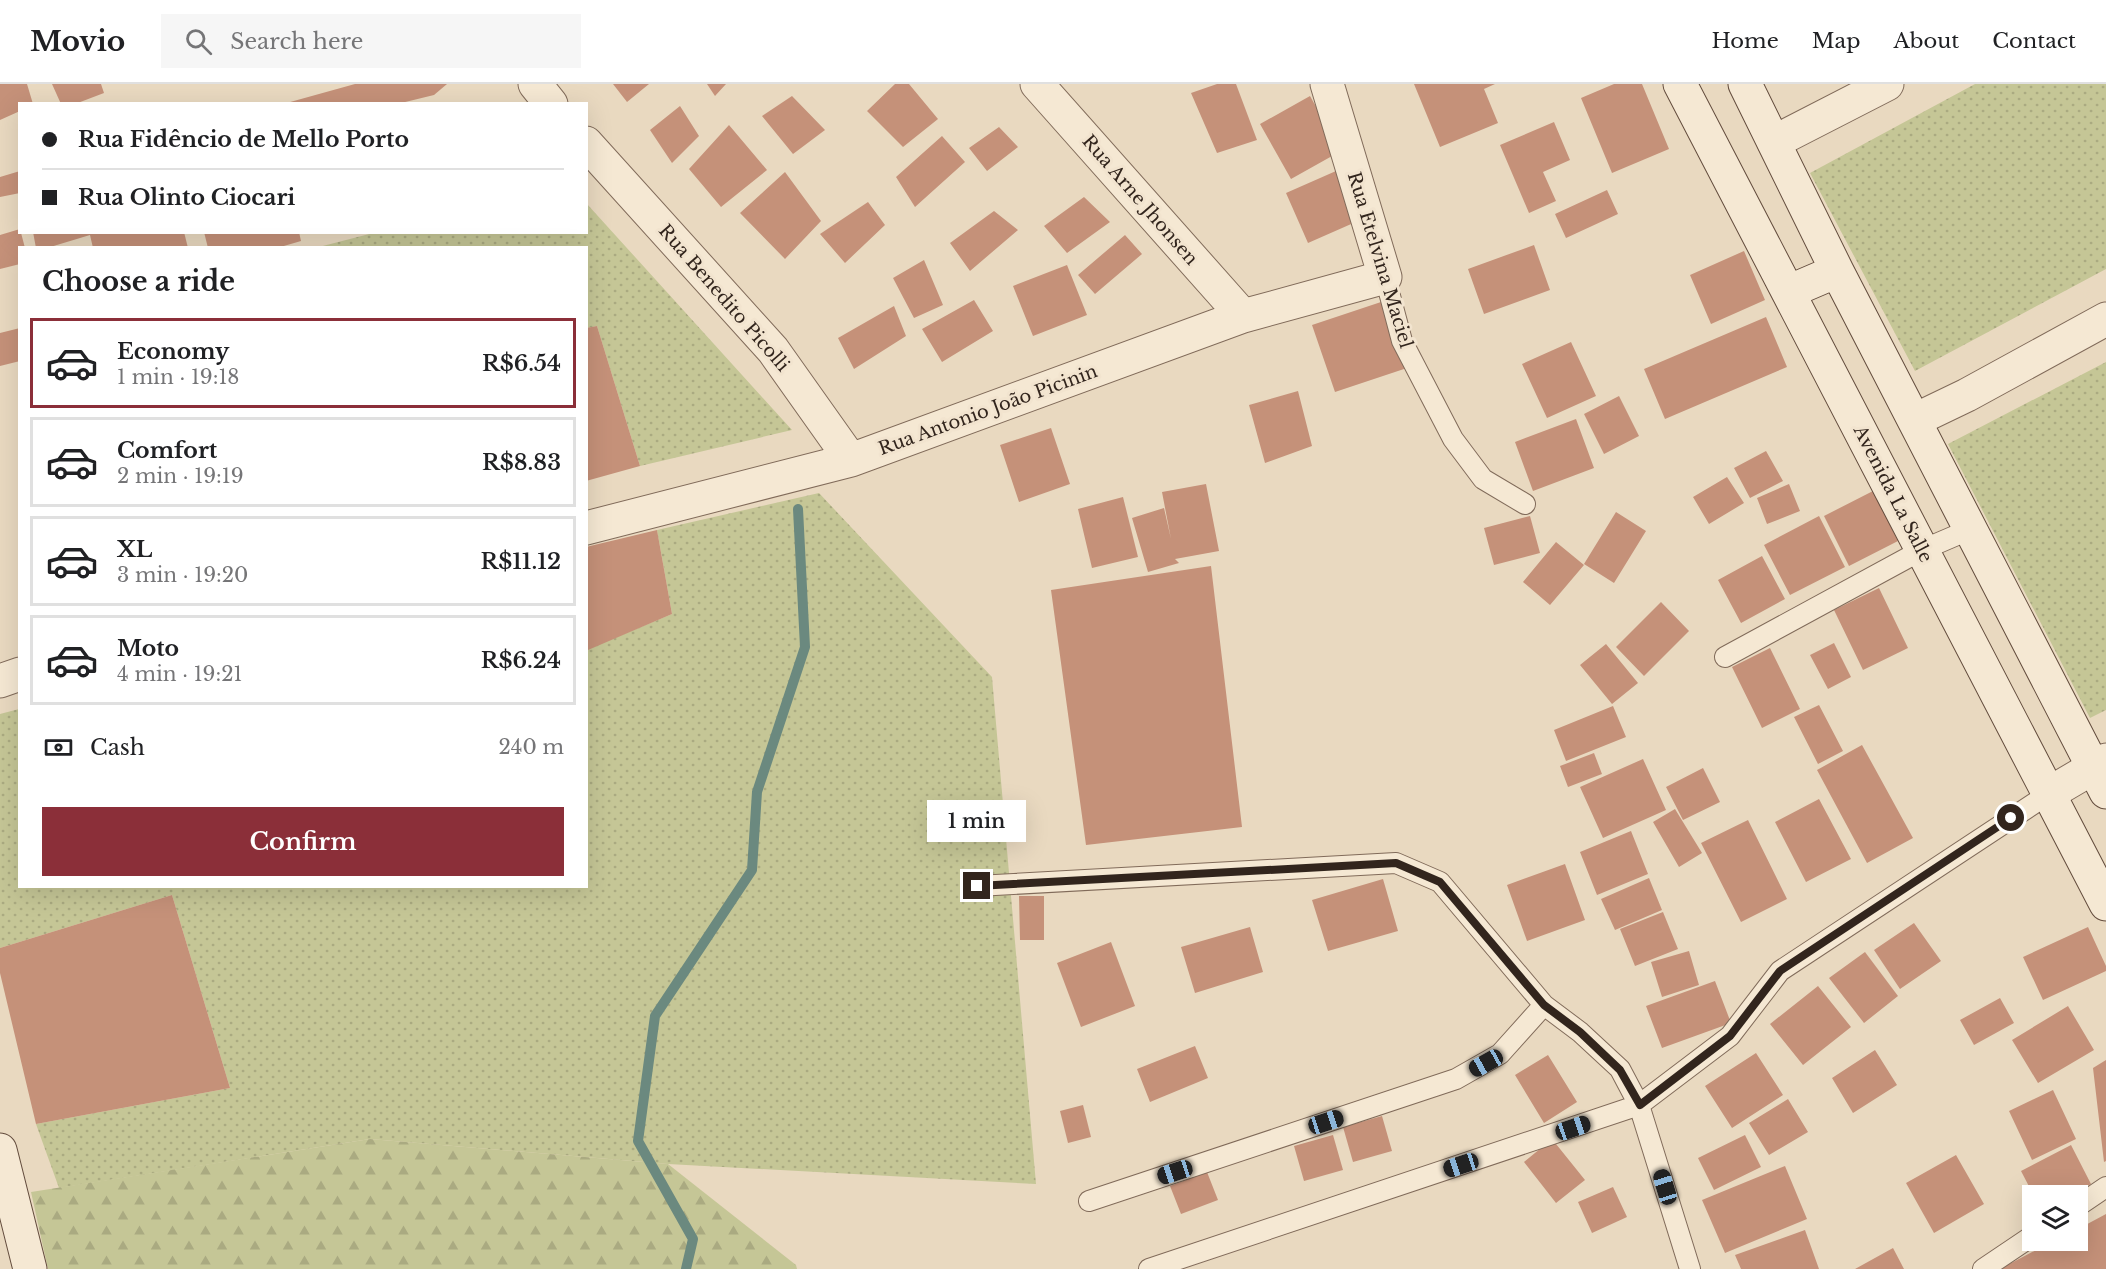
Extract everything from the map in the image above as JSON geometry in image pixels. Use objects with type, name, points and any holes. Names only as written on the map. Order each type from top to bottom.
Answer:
[{"type":"street","points":[[535,84],[549,102]]},
{"type":"street","name":"Rua Arne Jhonsen","points":[[1037,84],[1243,316]]},
{"type":"street","name":"Rua Etelvina Maciel","points":[[1327,84],[1385,277]]},
{"type":"street","name":"Avenida La Salle","points":[[1680,84],[2106,904]]},
{"type":"street","points":[[1744,84],[1971,529],[2101,773],[2050,793]]},
{"type":"street","points":[[1774,142],[1887,84]]},
{"type":"street","name":"Rua Benedito Picolli","points":[[588,145],[773,350],[851,460]]},
{"type":"street","points":[[1788,292],[1838,272]]},
{"type":"street","name":"Rua Antonio João Picinin","points":[[588,527],[851,460],[1243,316],[1385,277]]},
{"type":"street","points":[[1915,420],[1967,395],[2106,319]]},
{"type":"street","points":[[0,681],[18,675]]},
{"type":"street","points":[[0,1150],[30,1269]]},
{"type":"lane","name":"Rua Etelvina Maciel","points":[[1385,277],[1402,341],[1453,439],[1484,479],[1524,504]]},
{"type":"lane","points":[[1725,657],[1922,550],[1971,529]]},
{"type":"lane","points":[[1149,1269],[1640,1105],[1730,1036],[1780,971],[2050,793]]},
{"type":"lane","points":[[977,886],[1396,863],[1440,882],[1544,1005],[1580,1032],[1620,1070],[1640,1105],[1690,1269]]},
{"type":"lane","points":[[1089,1201],[1456,1079],[1500,1054],[1544,1005]]},
{"type":"lane","points":[[2088,1199],[2106,1186]]},
{"type":"lane","points":[[1983,1269],[2022,1243]]},
{"type":"green space","points":[[1975,84],[2106,84],[2106,269],[1915,371],[1810,173]]},
{"type":"green space","points":[[588,205],[792,430],[640,466],[597,326],[588,328],[588,246],[323,246],[369,234],[588,234]]},
{"type":"green space","points":[[2106,362],[2106,710],[2090,718],[1948,444]]},
{"type":"green space","points":[[819,493],[992,677],[1036,1184],[668,1164],[370,1139],[59,1188],[36,1124],[230,1088],[172,895],[0,948],[0,714],[18,709],[18,888],[588,888],[588,649],[672,614],[657,530]]},
{"type":"green space","points":[[370,1139],[668,1164],[796,1265],[797,1269],[48,1269],[31,1192]]},
{"type":"building","points":[[0,84],[27,84],[32,102],[18,102],[18,112],[0,120]]},
{"type":"building","points":[[52,84],[101,84],[104,93],[80,102],[60,102]]},
{"type":"building","points":[[355,84],[447,84],[434,95],[405,102],[290,102]]},
{"type":"building","points":[[613,84],[649,84],[627,102]]},
{"type":"building","points":[[707,84],[726,84],[715,96]]},
{"type":"building","points":[[895,84],[909,84],[938,119],[903,147],[867,111]]},
{"type":"building","points":[[1217,84],[1236,84],[1257,140],[1217,153],[1191,93]]},
{"type":"building","points":[[1414,84],[1495,84],[1484,89],[1498,123],[1440,147]]},
{"type":"building","points":[[1614,84],[1642,84],[1669,149],[1612,173],[1581,98]]},
{"type":"building","points":[[792,96],[825,130],[793,154],[762,116]]},
{"type":"building","points":[[1310,96],[1341,151],[1291,179],[1260,124]]},
{"type":"building","points":[[680,106],[699,136],[672,163],[650,130]]},
{"type":"building","points":[[1554,122],[1570,160],[1543,172],[1556,201],[1529,213],[1500,145]]},
{"type":"building","points":[[729,125],[767,170],[721,207],[689,169]]},
{"type":"building","points":[[999,127],[1018,147],[987,171],[969,148]]},
{"type":"building","points":[[942,136],[965,162],[915,207],[896,177]]},
{"type":"building","points":[[1336,171],[1358,221],[1308,243],[1286,193]]},
{"type":"building","points":[[18,172],[18,193],[0,197],[0,177]]},
{"type":"building","points":[[785,172],[821,221],[785,259],[740,213]]},
{"type":"building","points":[[1607,190],[1618,214],[1566,238],[1555,214]]},
{"type":"building","points":[[1084,197],[1110,222],[1067,253],[1044,226]]},
{"type":"building","points":[[868,202],[885,225],[845,263],[820,234]]},
{"type":"building","points":[[994,211],[1018,230],[970,271],[950,243]]},
{"type":"building","points":[[18,230],[18,234],[21,234],[24,246],[18,246],[18,264],[0,269],[0,235]]},
{"type":"building","points":[[33,234],[184,234],[188,246],[93,246],[90,235],[54,246],[36,246]]},
{"type":"building","points":[[204,234],[299,234],[301,241],[284,246],[208,246]]},
{"type":"building","points":[[1125,235],[1142,254],[1095,294],[1078,275]]},
{"type":"building","points":[[1534,245],[1550,290],[1484,314],[1468,269]]},
{"type":"building","points":[[1744,251],[1765,300],[1711,324],[1690,275]]},
{"type":"building","points":[[924,260],[943,305],[914,318],[893,278]]},
{"type":"building","points":[[1067,265],[1087,315],[1033,336],[1013,286]]},
{"type":"building","points":[[974,300],[993,331],[942,362],[922,329]]},
{"type":"building","points":[[1384,301],[1407,368],[1335,392],[1312,325]]},
{"type":"building","points":[[894,306],[906,336],[854,369],[838,338]]},
{"type":"building","points":[[1766,317],[1787,367],[1665,419],[1644,369]]},
{"type":"building","points":[[597,326],[640,466],[588,480],[588,328]]},
{"type":"building","points":[[18,328],[18,362],[0,366],[0,333]]},
{"type":"building","points":[[1571,342],[1596,396],[1547,418],[1522,364]]},
{"type":"building","points":[[1298,391],[1312,446],[1265,463],[1249,405]]},
{"type":"building","points":[[1619,396],[1639,436],[1604,454],[1584,414]]},
{"type":"building","points":[[1576,419],[1594,468],[1533,491],[1515,442]]},
{"type":"building","points":[[1051,428],[1070,484],[1019,502],[1000,445]]},
{"type":"building","points":[[1766,451],[1783,481],[1750,498],[1734,468]]},
{"type":"building","points":[[1727,477],[1744,503],[1709,524],[1693,497]]},
{"type":"building","points":[[1206,484],[1219,551],[1175,559],[1179,563],[1148,572],[1132,518],[1164,508],[1171,539],[1162,492]]},
{"type":"building","points":[[1789,484],[1800,511],[1767,524],[1757,498]]},
{"type":"building","points":[[1873,491],[1898,541],[1849,566],[1824,516]]},
{"type":"building","points":[[1123,497],[1138,557],[1092,568],[1078,509]]},
{"type":"building","points":[[1616,512],[1646,531],[1614,583],[1584,564]]},
{"type":"building","points":[[1530,516],[1540,553],[1494,565],[1484,528]]},
{"type":"building","points":[[1819,516],[1845,567],[1790,595],[1764,545]]},
{"type":"building","points":[[657,530],[672,614],[588,650],[588,547]]},
{"type":"building","points":[[1556,542],[1584,565],[1550,605],[1523,582]]},
{"type":"building","points":[[1762,556],[1785,599],[1741,623],[1718,580]]},
{"type":"building","points":[[1211,566],[1242,827],[1086,845],[1051,590]]},
{"type":"building","points":[[1879,588],[1908,648],[1863,670],[1834,610]]},
{"type":"building","points":[[1661,602],[1689,631],[1644,676],[1616,647]]},
{"type":"building","points":[[1834,643],[1851,677],[1828,689],[1810,655]]},
{"type":"building","points":[[1606,644],[1638,683],[1612,704],[1580,665]]},
{"type":"building","points":[[1770,648],[1800,709],[1762,728],[1732,667]]},
{"type":"building","points":[[1819,705],[1843,751],[1818,764],[1794,717]]},
{"type":"building","points":[[1613,706],[1626,737],[1566,761],[1554,730]]},
{"type":"building","points":[[1862,745],[1913,838],[1867,863],[1817,770]]},
{"type":"building","points":[[1594,753],[1602,774],[1568,787],[1560,766]]},
{"type":"building","points":[[1643,759],[1666,810],[1603,838],[1580,787]]},
{"type":"building","points":[[1703,768],[1720,802],[1683,820],[1666,787]]},
{"type":"building","points":[[1819,799],[1851,859],[1806,882],[1775,822]]},
{"type":"building","points":[[1675,809],[1702,853],[1679,867],[1653,822]]},
{"type":"building","points":[[1748,820],[1787,899],[1741,922],[1701,843]]},
{"type":"building","points":[[1631,831],[1648,874],[1597,895],[1580,852]]},
{"type":"building","points":[[1565,864],[1585,920],[1527,941],[1507,885]]},
{"type":"building","points":[[1649,878],[1662,910],[1615,930],[1601,899]]},
{"type":"building","points":[[1383,879],[1398,931],[1328,951],[1312,900]]},
{"type":"building","points":[[172,895],[230,1088],[36,1124],[0,973],[0,948]]},
{"type":"building","points":[[1019,896],[1044,896],[1044,940],[1020,940]]},
{"type":"building","points":[[1663,912],[1678,949],[1635,966],[1620,929]]},
{"type":"building","points":[[1914,923],[1941,961],[1900,989],[1874,950]]},
{"type":"building","points":[[1250,927],[1263,972],[1195,993],[1181,947]]},
{"type":"building","points":[[2088,927],[2106,966],[2106,971],[2043,1000],[2023,957]]},
{"type":"building","points":[[1111,942],[1135,1006],[1081,1027],[1057,963]]},
{"type":"building","points":[[1689,951],[1699,985],[1662,997],[1651,962]]},
{"type":"building","points":[[1865,952],[1898,996],[1864,1023],[1829,978]]},
{"type":"building","points":[[1715,981],[1731,1023],[1662,1048],[1646,1006]]},
{"type":"building","points":[[1818,986],[1851,1027],[1803,1065],[1770,1024]]},
{"type":"building","points":[[2000,998],[2014,1023],[1974,1045],[1960,1020]]},
{"type":"building","points":[[2068,1006],[2094,1050],[2038,1083],[2012,1040]]},
{"type":"building","points":[[1195,1046],[1208,1078],[1150,1102],[1137,1069]]},
{"type":"building","points":[[1875,1050],[1897,1085],[1853,1113],[1832,1078]]},
{"type":"building","points":[[1756,1053],[1783,1095],[1732,1128],[1705,1086]]},
{"type":"building","points":[[1548,1055],[1577,1102],[1544,1123],[1515,1075]]},
{"type":"building","points":[[2106,1060],[2106,1161],[2104,1162],[2093,1068]]},
{"type":"building","points":[[2053,1090],[2076,1139],[2032,1160],[2009,1111]]},
{"type":"building","points":[[1788,1099],[1808,1132],[1769,1155],[1749,1123]]},
{"type":"building","points":[[1083,1105],[1091,1137],[1068,1143],[1060,1111]]},
{"type":"building","points":[[1382,1116],[1392,1151],[1353,1162],[1343,1127]]},
{"type":"building","points":[[1333,1135],[1343,1170],[1304,1181],[1294,1146]]},
{"type":"building","points":[[1745,1135],[1761,1167],[1714,1190],[1698,1158]]},
{"type":"building","points":[[1552,1139],[1585,1180],[1556,1203],[1524,1162]]},
{"type":"building","points":[[2071,1145],[2091,1184],[2028,1185],[2021,1171]]},
{"type":"building","points":[[1956,1155],[1984,1204],[1934,1233],[1906,1183]]},
{"type":"building","points":[[1785,1166],[1807,1219],[1725,1253],[1702,1200]]},
{"type":"building","points":[[1207,1172],[1218,1200],[1181,1214],[1170,1186]]},
{"type":"building","points":[[1613,1187],[1627,1217],[1592,1233],[1578,1202]]},
{"type":"building","points":[[2106,1214],[2106,1269],[2000,1269],[2034,1251],[2088,1251],[2088,1224]]},
{"type":"building","points":[[1805,1230],[1819,1269],[1741,1269],[1735,1255]]},
{"type":"building","points":[[1893,1248],[1904,1269],[1855,1269]]},
{"type":"waterway","points":[[686,1269],[693,1239],[638,1141],[655,1016],[752,870],[757,792],[805,647],[798,509]]},
{"type":"route","points":[[977,886],[1396,863],[1440,882],[1544,1005],[1580,1032],[1620,1070],[1640,1105],[1730,1036],[1780,971],[2011,818]]}]
